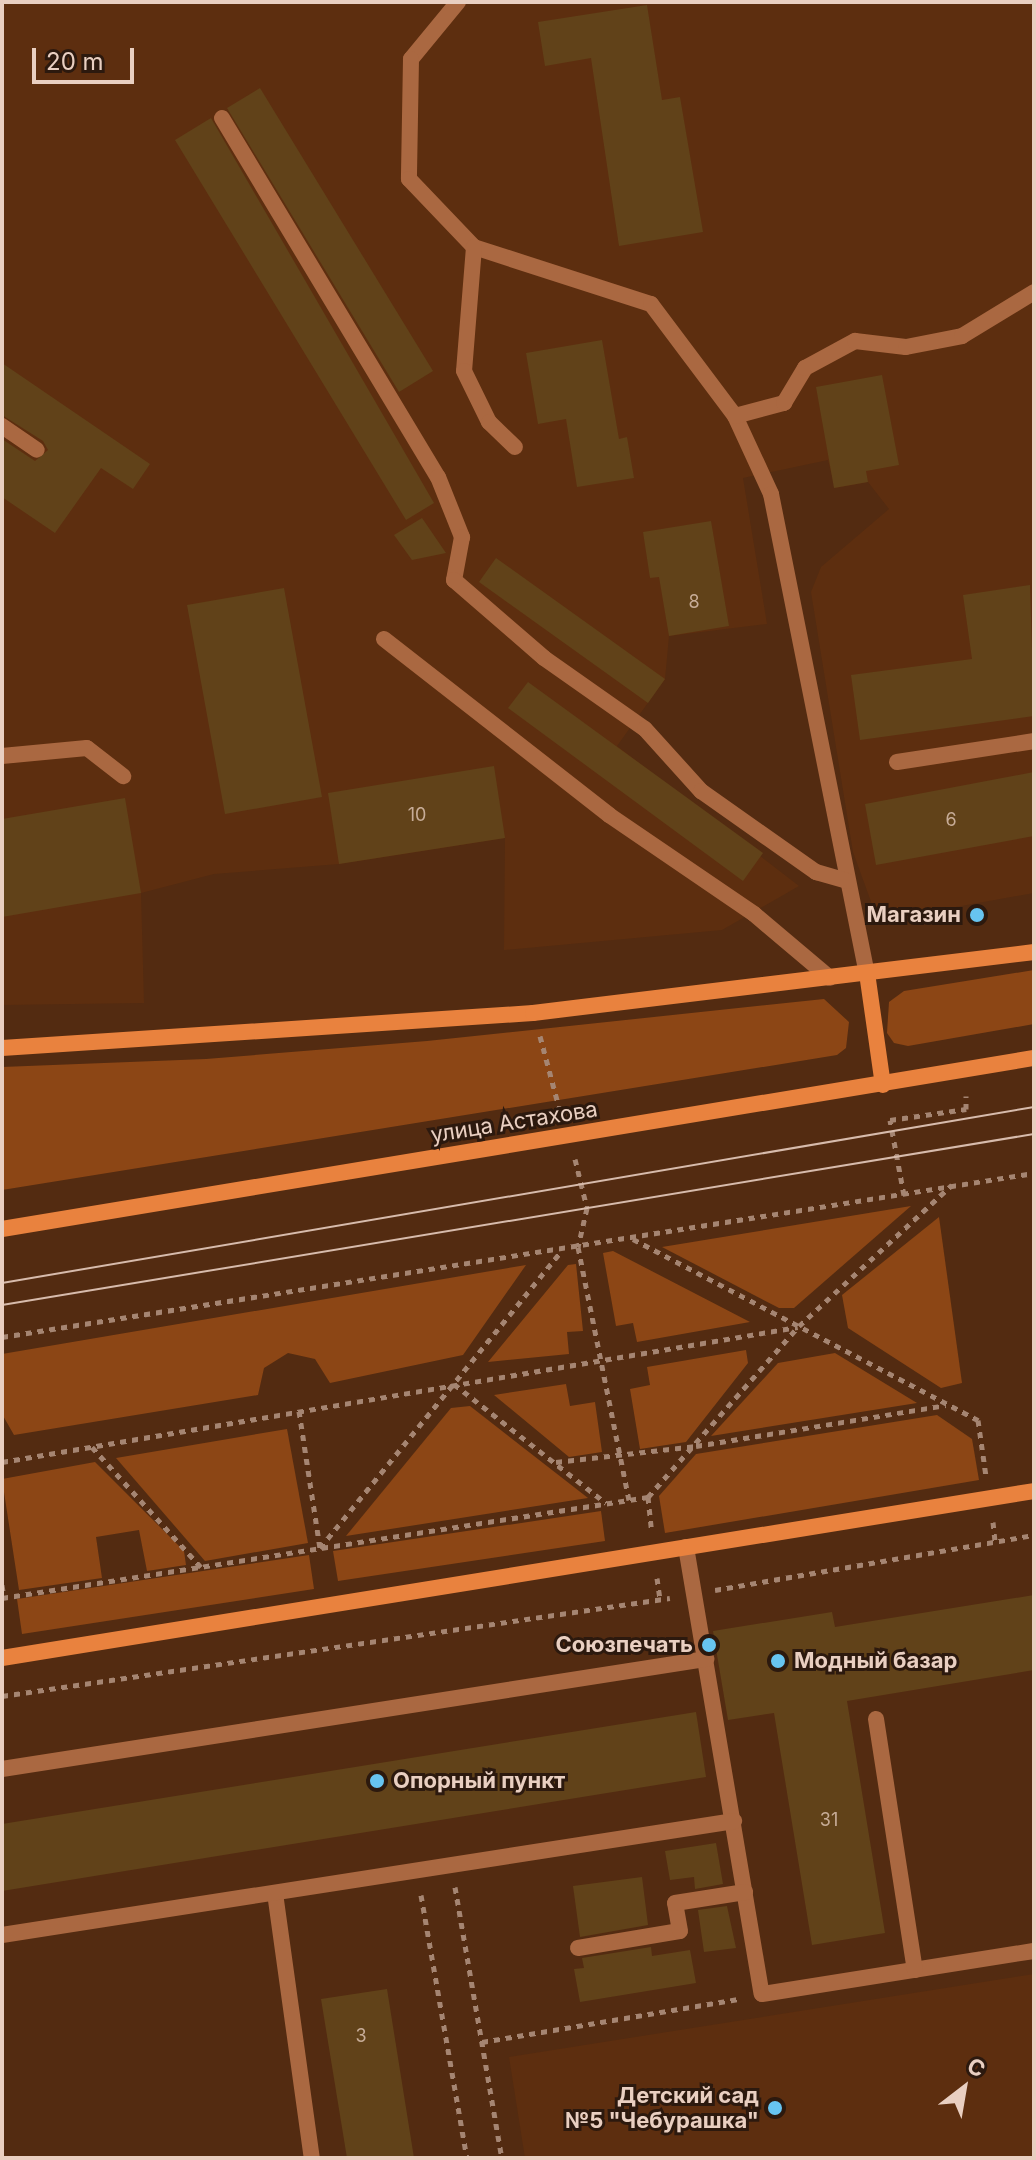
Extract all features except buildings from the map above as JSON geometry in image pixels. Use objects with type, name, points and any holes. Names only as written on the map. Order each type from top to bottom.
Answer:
[{"type":"main road","points":[[2,1048],[533,1013],[1034,952]]},
{"type":"main road","points":[[867,973],[883,1085]]},
{"type":"main road","name":"улица Астахова","points":[[2,1229],[1034,1058]]},
{"type":"main road","points":[[2,1658],[1034,1491]]},
{"type":"lane","points":[[458,2],[411,59],[409,179],[474,247],[651,304],[735,416],[771,494],[867,973]]},
{"type":"lane","points":[[222,118],[438,477],[462,537],[454,580],[544,658],[645,729],[701,791],[816,872],[848,881]]},
{"type":"lane","points":[[474,247],[464,371],[489,422],[515,447]]},
{"type":"lane","points":[[735,416],[784,403],[805,368],[855,341],[906,347],[962,336],[1034,292]]},
{"type":"lane","points":[[2,426],[37,450]]},
{"type":"lane","points":[[384,639],[609,815],[754,914],[830,978]]},
{"type":"lane","points":[[897,762],[1034,741]]},
{"type":"lane","points":[[2,756],[87,748],[123,776]]},
{"type":"lane","points":[[686,1547],[762,1994],[1034,1951]]},
{"type":"lane","points":[[2,1769],[706,1659]]},
{"type":"lane","points":[[876,1719],[915,1970]]},
{"type":"lane","points":[[2,1935],[734,1821]]},
{"type":"lane","points":[[578,1948],[680,1931],[675,1903],[745,1892]]},
{"type":"lane","points":[[275,1893],[312,2158]]},
{"type":"path","points":[[533,1013],[587,1208],[578,1247],[629,1500]]},
{"type":"path","points":[[904,1195],[890,1120],[966,1109],[964,1096],[978,1093]]},
{"type":"path","points":[[2,1337],[562,1251],[1034,1173]]},
{"type":"path","points":[[2,1585],[3,1598],[648,1497],[799,1326],[952,1185]]},
{"type":"path","points":[[630,1238],[978,1420]]},
{"type":"path","points":[[320,1549],[562,1251]]},
{"type":"path","points":[[2,1462],[799,1326]]},
{"type":"path","points":[[454,1384],[607,1504]]},
{"type":"path","points":[[556,1462],[696,1446],[949,1405]]},
{"type":"path","points":[[299,1411],[320,1549]]},
{"type":"path","points":[[92,1446],[201,1567]]},
{"type":"path","points":[[2,1696],[695,1594],[1034,1535]]},
{"type":"path","points":[[451,1865],[502,2158]]},
{"type":"path","points":[[417,1871],[467,2158]]},
{"type":"path","points":[[482,2042],[762,1994]]},
{"type":"shaded area","points":[[2,2],[1034,2],[1034,893],[878,921],[853,852],[811,592],[821,567],[889,509],[868,482],[835,488],[828,460],[743,478],[767,624],[669,636],[665,679],[617,746],[799,886],[722,930],[504,950],[505,838],[339,864],[214,874],[141,893],[144,1003],[2,1005]]},
{"type":"shaded area","points":[[1034,970],[1034,1024],[908,1046],[894,1043],[887,1033],[889,1002],[904,991]]},
{"type":"shaded area","points":[[824,999],[849,1022],[846,1048],[837,1055],[2,1190],[2,1067],[206,1059],[427,1041]]},
{"type":"shaded area","points":[[911,1206],[794,1308],[779,1308],[662,1247]]},
{"type":"shaded area","points":[[939,1217],[962,1383],[941,1388],[848,1328],[842,1295]]},
{"type":"shaded area","points":[[613,1251],[750,1322],[637,1342],[633,1323],[616,1326],[603,1253]]},
{"type":"shaded area","points":[[576,1264],[583,1331],[567,1332],[569,1354],[488,1362],[568,1265]]},
{"type":"shaded area","points":[[526,1265],[463,1355],[330,1383],[315,1359],[288,1353],[264,1368],[258,1395],[14,1435],[2,1414],[2,1354]]},
{"type":"shaded area","points":[[746,1350],[748,1363],[686,1442],[640,1449],[630,1389],[650,1385],[647,1367]]},
{"type":"shaded area","points":[[835,1353],[917,1403],[711,1436],[778,1363]]},
{"type":"shaded area","points":[[566,1384],[570,1406],[595,1402],[602,1452],[569,1457],[494,1395]]},
{"type":"shaded area","points":[[470,1406],[588,1498],[346,1536],[451,1408]]},
{"type":"shaded area","points":[[937,1415],[972,1439],[979,1480],[665,1533],[659,1496],[696,1454]]},
{"type":"shaded area","points":[[287,1429],[308,1543],[205,1561],[116,1458]]},
{"type":"shaded area","points":[[95,1462],[184,1551],[186,1565],[147,1571],[139,1530],[96,1537],[102,1578],[19,1590],[2,1479]]},
{"type":"shaded area","points":[[601,1511],[605,1541],[338,1581],[333,1551]]},
{"type":"shaded area","points":[[309,1555],[314,1589],[22,1634],[17,1599]]},
{"type":"shaded area","name":"Детский сад №5 \"Чебурашка\"","points":[[1034,1974],[1034,2158],[525,2158],[509,2057]]},
{"type":"tram line","points":[[2,1283],[1034,1107]]},
{"type":"tram line","points":[[2,1305],[1034,1134]]},
{"type":"place","name":"Магазин","points":[[977,915]]},
{"type":"place","name":"Союзпечать","points":[[709,1645]]},
{"type":"place","name":"Модный базар","points":[[778,1661]]},
{"type":"place","name":"Опорный пункт","points":[[377,1781]]},
{"type":"place","name":"Детский сад №5 \"Чебурашка\"","points":[[775,2108]]}]
